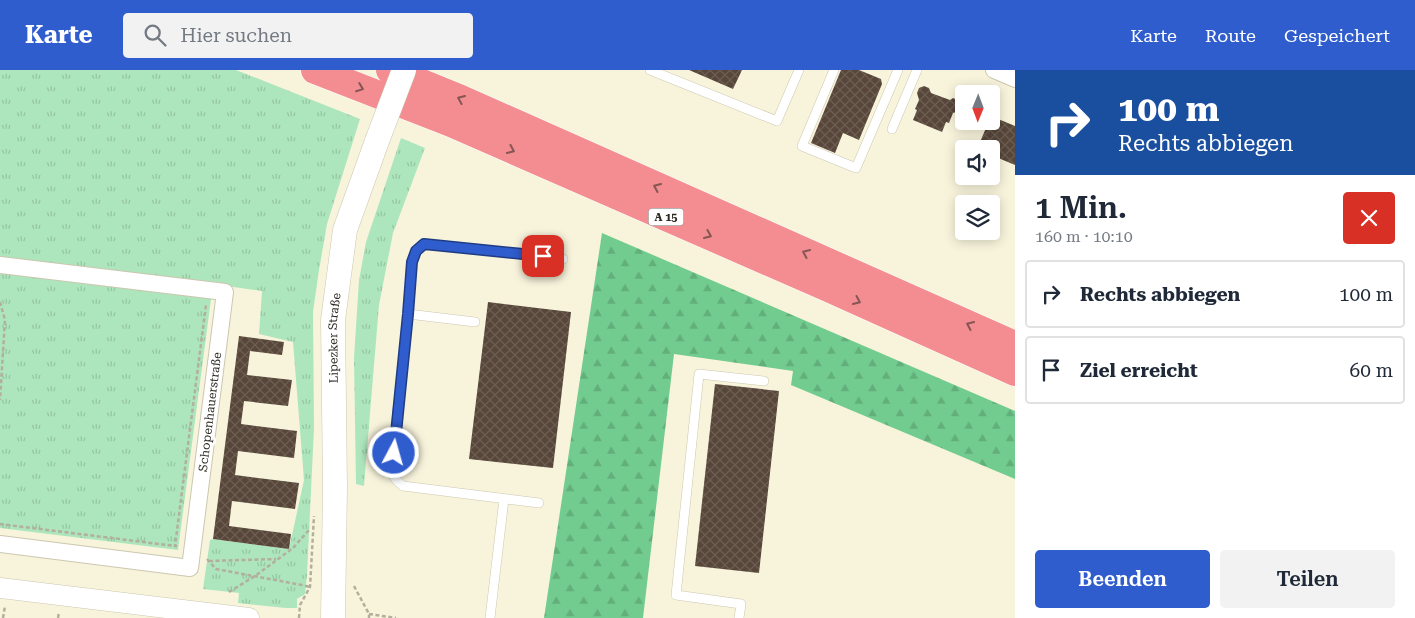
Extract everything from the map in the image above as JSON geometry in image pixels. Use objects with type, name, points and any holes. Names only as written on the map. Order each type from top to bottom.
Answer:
[{"type":"highway","name":"A 15","points":[[315,70],[451,123],[1015,372]]},
{"type":"highway","name":"A 15","points":[[390,70],[461,99],[1015,345]]},
{"type":"main road","name":"Lipezker Straße","points":[[333,618],[335,488],[333,320],[345,230],[404,70]]},
{"type":"street","points":[[994,70],[1015,79]]},
{"type":"street","name":"Schopenhauerstraße","points":[[0,265],[226,292],[190,568],[0,544]]},
{"type":"street","points":[[2,597],[249,618]]},
{"type":"lane","points":[[650,70],[777,121],[799,70]]},
{"type":"lane","points":[[834,70],[802,146],[856,168],[898,70]]},
{"type":"lane","points":[[892,129],[917,70]]},
{"type":"lane","points":[[539,503],[403,486],[391,472],[412,262],[416,251],[424,244],[563,259]]},
{"type":"lane","points":[[408,314],[475,322]]},
{"type":"lane","points":[[740,618],[741,604],[676,595],[698,374],[764,381]]},
{"type":"lane","points":[[490,618],[504,499]]},
{"type":"path","points":[[176,546],[208,290]]},
{"type":"path","points":[[0,302],[5,320],[0,400]]},
{"type":"path","points":[[0,524],[193,549],[216,569],[310,587]]},
{"type":"path","points":[[229,592],[255,576],[293,548],[309,530]]},
{"type":"path","points":[[209,561],[277,559]]},
{"type":"path","points":[[353,578],[354,588],[370,614],[370,618]]},
{"type":"path","points":[[2,597],[2,617]]},
{"type":"path","points":[[58,618],[59,612]]},
{"type":"path","points":[[370,614],[396,618]]},
{"type":"green space","points":[[0,70],[236,70],[360,119],[327,224],[313,312],[314,428],[307,575],[305,594],[297,599],[297,608],[238,603],[239,593],[203,589],[210,540],[289,549],[304,480],[293,342],[259,334],[262,291],[213,284],[178,550],[0,528]]},
{"type":"green space","points":[[401,138],[425,148],[393,233],[379,305],[364,486],[356,484],[354,358],[359,280],[366,242]]},
{"type":"green space","points":[[602,233],[1015,411],[1015,479],[791,385],[793,371],[674,354],[643,618],[544,618]]},
{"type":"building","points":[[689,70],[742,70],[733,89]]},
{"type":"building","points":[[841,70],[859,70],[881,79],[882,84],[859,140],[843,133],[835,153],[811,143]]},
{"type":"building","points":[[924,86],[929,88],[931,93],[950,100],[955,99],[955,112],[949,123],[946,122],[942,132],[913,120],[919,100],[917,93],[919,88]]},
{"type":"building","points":[[1000,120],[1015,126],[1015,165],[1000,159],[1000,140],[981,140],[985,130],[1000,130]]},
{"type":"building","points":[[488,302],[571,312],[553,468],[469,459]]},
{"type":"building","points":[[239,336],[284,342],[282,355],[250,351],[247,375],[292,380],[288,406],[244,401],[241,424],[297,431],[294,458],[238,451],[235,475],[299,483],[295,509],[232,501],[229,526],[291,534],[289,549],[213,539]]},
{"type":"building","points":[[715,384],[779,391],[759,573],[695,566]]},
{"type":"route","points":[[394,453],[412,262],[416,251],[424,244],[543,256]]}]
